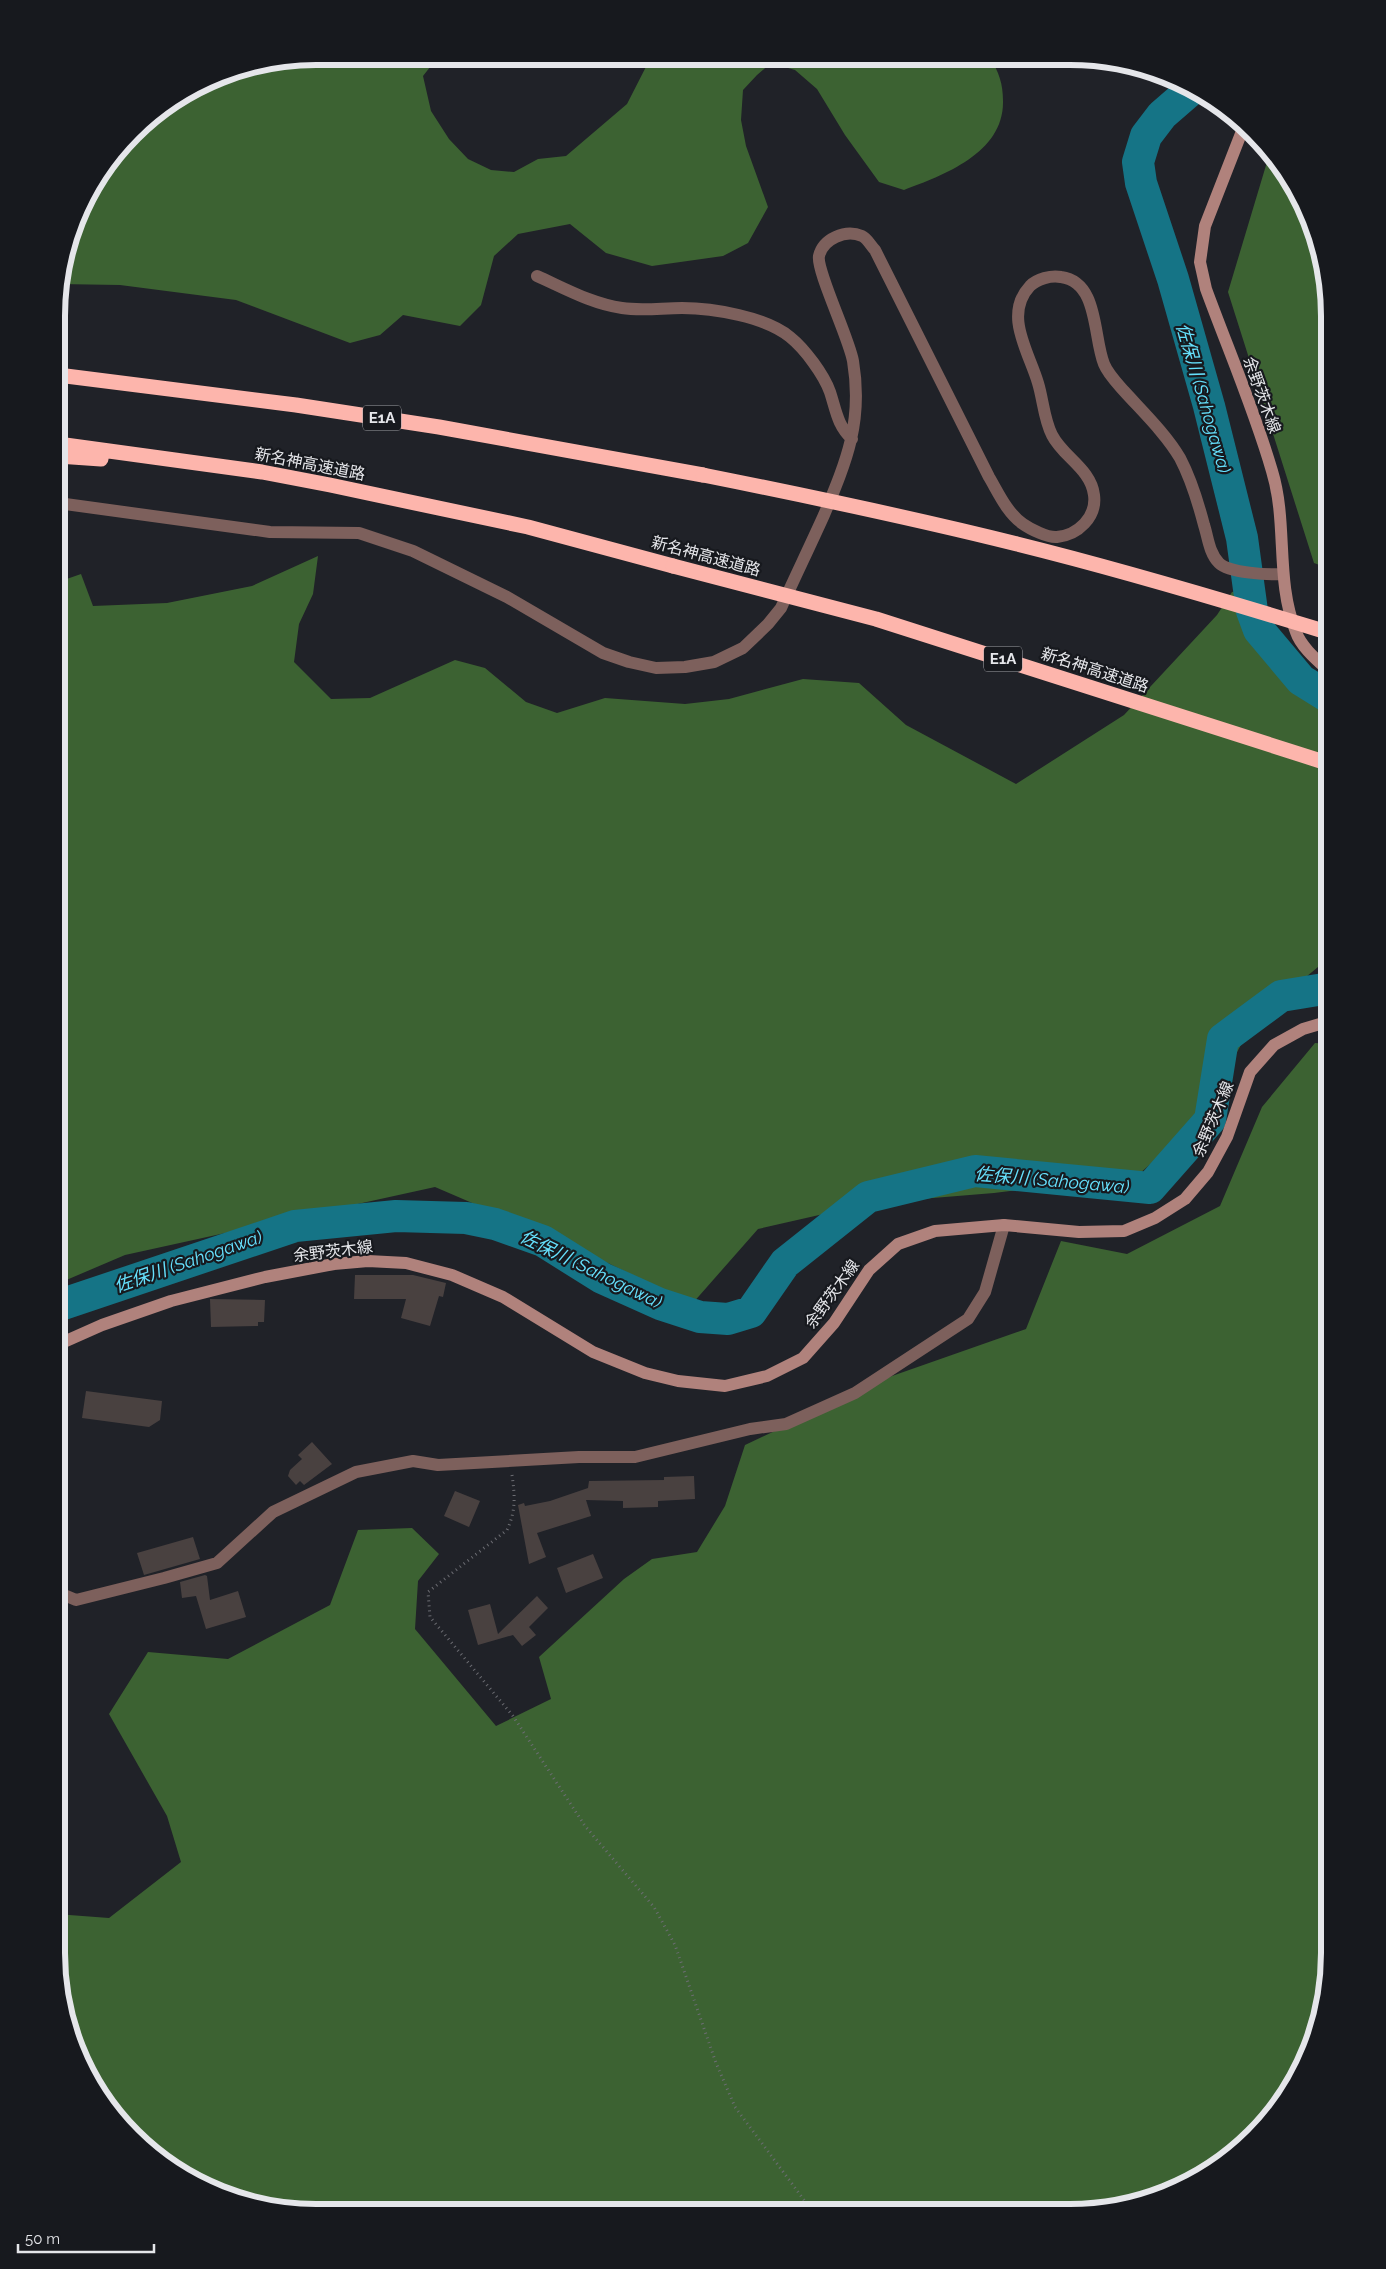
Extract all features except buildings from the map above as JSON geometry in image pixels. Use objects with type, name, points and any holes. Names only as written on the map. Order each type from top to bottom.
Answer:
[{"type":"highway","name":"E1A","points":[[65,376],[439,427],[703,475],[832,501],[1018,544],[1223,600],[1321,630]]},
{"type":"highway","name":"新名神高速道路","points":[[65,445],[262,472],[528,526],[876,619],[1321,761]]},
{"type":"highway","points":[[65,457],[262,472]]},
{"type":"main road","name":"余野茨木線","points":[[1241,133],[1205,226],[1200,262],[1206,289],[1273,473],[1279,507],[1278,574],[1296,633],[1321,664]]},
{"type":"main road","name":"余野茨木線","points":[[65,1341],[102,1324],[171,1301],[266,1277],[334,1264],[368,1261],[406,1263],[452,1275],[504,1297],[593,1352],[645,1373],[678,1381],[725,1386],[768,1376],[803,1358],[834,1323],[869,1270],[898,1244],[935,1231],[1004,1225],[1079,1232],[1124,1231],[1155,1218],[1185,1199],[1208,1172],[1227,1137],[1250,1072],[1274,1045],[1303,1029],[1321,1024]]},
{"type":"street","points":[[65,504],[270,532],[360,533],[414,551],[508,597],[603,653],[629,662],[656,668],[685,667],[714,662],[743,648],[768,624],[781,608],[846,465],[857,404],[853,360],[843,326],[820,272],[819,257],[826,242],[838,236],[852,234],[863,236],[875,250],[989,477],[1008,508],[1022,524],[1055,538],[1071,534],[1085,525],[1093,510],[1094,496],[1090,481],[1057,445],[1049,431],[1035,372],[1018,327],[1018,307],[1025,292],[1034,282],[1047,277],[1061,277],[1074,281],[1084,290],[1105,366],[1179,457],[1193,488],[1211,551],[1218,563],[1228,569],[1278,574]]},
{"type":"street","points":[[537,276],[598,302],[622,308],[685,308],[723,312],[766,324],[790,337],[816,367],[830,391],[837,418],[844,432],[852,439]]},
{"type":"street","points":[[65,1595],[76,1600],[217,1563],[273,1512],[356,1472],[413,1462],[438,1465],[579,1457],[635,1457],[750,1429],[786,1424],[810,1415],[855,1393],[968,1319],[985,1292],[1004,1225]]},
{"type":"path","points":[[509,1460],[516,1495],[514,1516],[507,1530],[428,1592],[430,1617],[513,1716],[584,1826],[654,1908],[675,1945],[716,2063],[735,2107],[807,2204]]},
{"type":"green space","points":[[316,65],[432,65],[423,76],[431,111],[449,139],[468,159],[491,170],[514,172],[538,159],[566,156],[627,104],[647,65],[769,65],[743,90],[741,120],[746,146],[768,207],[748,243],[723,256],[652,266],[606,253],[570,224],[518,234],[494,256],[481,305],[460,326],[403,315],[380,335],[350,343],[236,300],[120,285],[67,284],[78,235],[91,205],[117,163],[151,127],[177,107],[205,91],[235,78],[283,67]]},
{"type":"green space","points":[[778,65],[994,65],[1002,89],[1001,119],[994,135],[983,148],[969,159],[953,169],[904,190],[879,182],[845,135],[817,89],[795,70]]},
{"type":"green space","points":[[1267,161],[1279,177],[1302,220],[1308,235],[1319,283],[1321,316],[1321,566],[1314,563],[1228,292]]},
{"type":"green space","points":[[318,556],[313,594],[299,624],[294,662],[331,699],[370,698],[455,660],[485,668],[526,702],[557,713],[605,698],[685,704],[729,699],[803,679],[859,683],[906,725],[1016,784],[1124,715],[1217,615],[1232,592],[1244,590],[1253,642],[1286,683],[1321,710],[1321,964],[1306,977],[1242,1043],[1200,1120],[1138,1175],[994,1193],[872,1203],[758,1229],[692,1304],[577,1248],[435,1187],[125,1255],[65,1281],[65,580],[81,574],[93,606],[167,603],[252,586]]},
{"type":"green space","points":[[1315,1043],[1321,1043],[1321,1953],[1319,1986],[1308,2034],[1295,2064],[1269,2106],[1235,2142],[1209,2162],[1166,2185],[1151,2191],[1103,2202],[1070,2204],[316,2204],[267,2199],[220,2185],[177,2162],[163,2152],[127,2118],[107,2092],[91,2064],[78,2034],[67,1986],[65,1915],[109,1918],[181,1862],[167,1816],[109,1714],[148,1652],[228,1659],[330,1605],[358,1530],[412,1528],[439,1554],[418,1581],[415,1629],[496,1726],[551,1699],[539,1657],[624,1579],[652,1559],[697,1552],[725,1506],[745,1445],[892,1376],[1026,1329],[1061,1241],[1127,1254],[1220,1206],[1262,1107]]},
{"type":"waterway","name":"佐保川 (Sahogawa)","points":[[1186,94],[1162,115],[1146,136],[1138,162],[1141,183],[1173,279],[1209,406],[1242,538],[1252,611],[1259,630],[1301,680],[1321,692]]},
{"type":"waterway","name":"佐保川 (Sahogawa)","points":[[65,1303],[295,1226],[396,1216],[466,1218],[495,1224],[543,1241],[602,1278],[660,1304],[700,1317],[728,1319],[751,1312],[785,1263],[868,1197],[975,1171],[1150,1188],[1210,1120],[1223,1039],[1281,996],[1321,989]]}]
